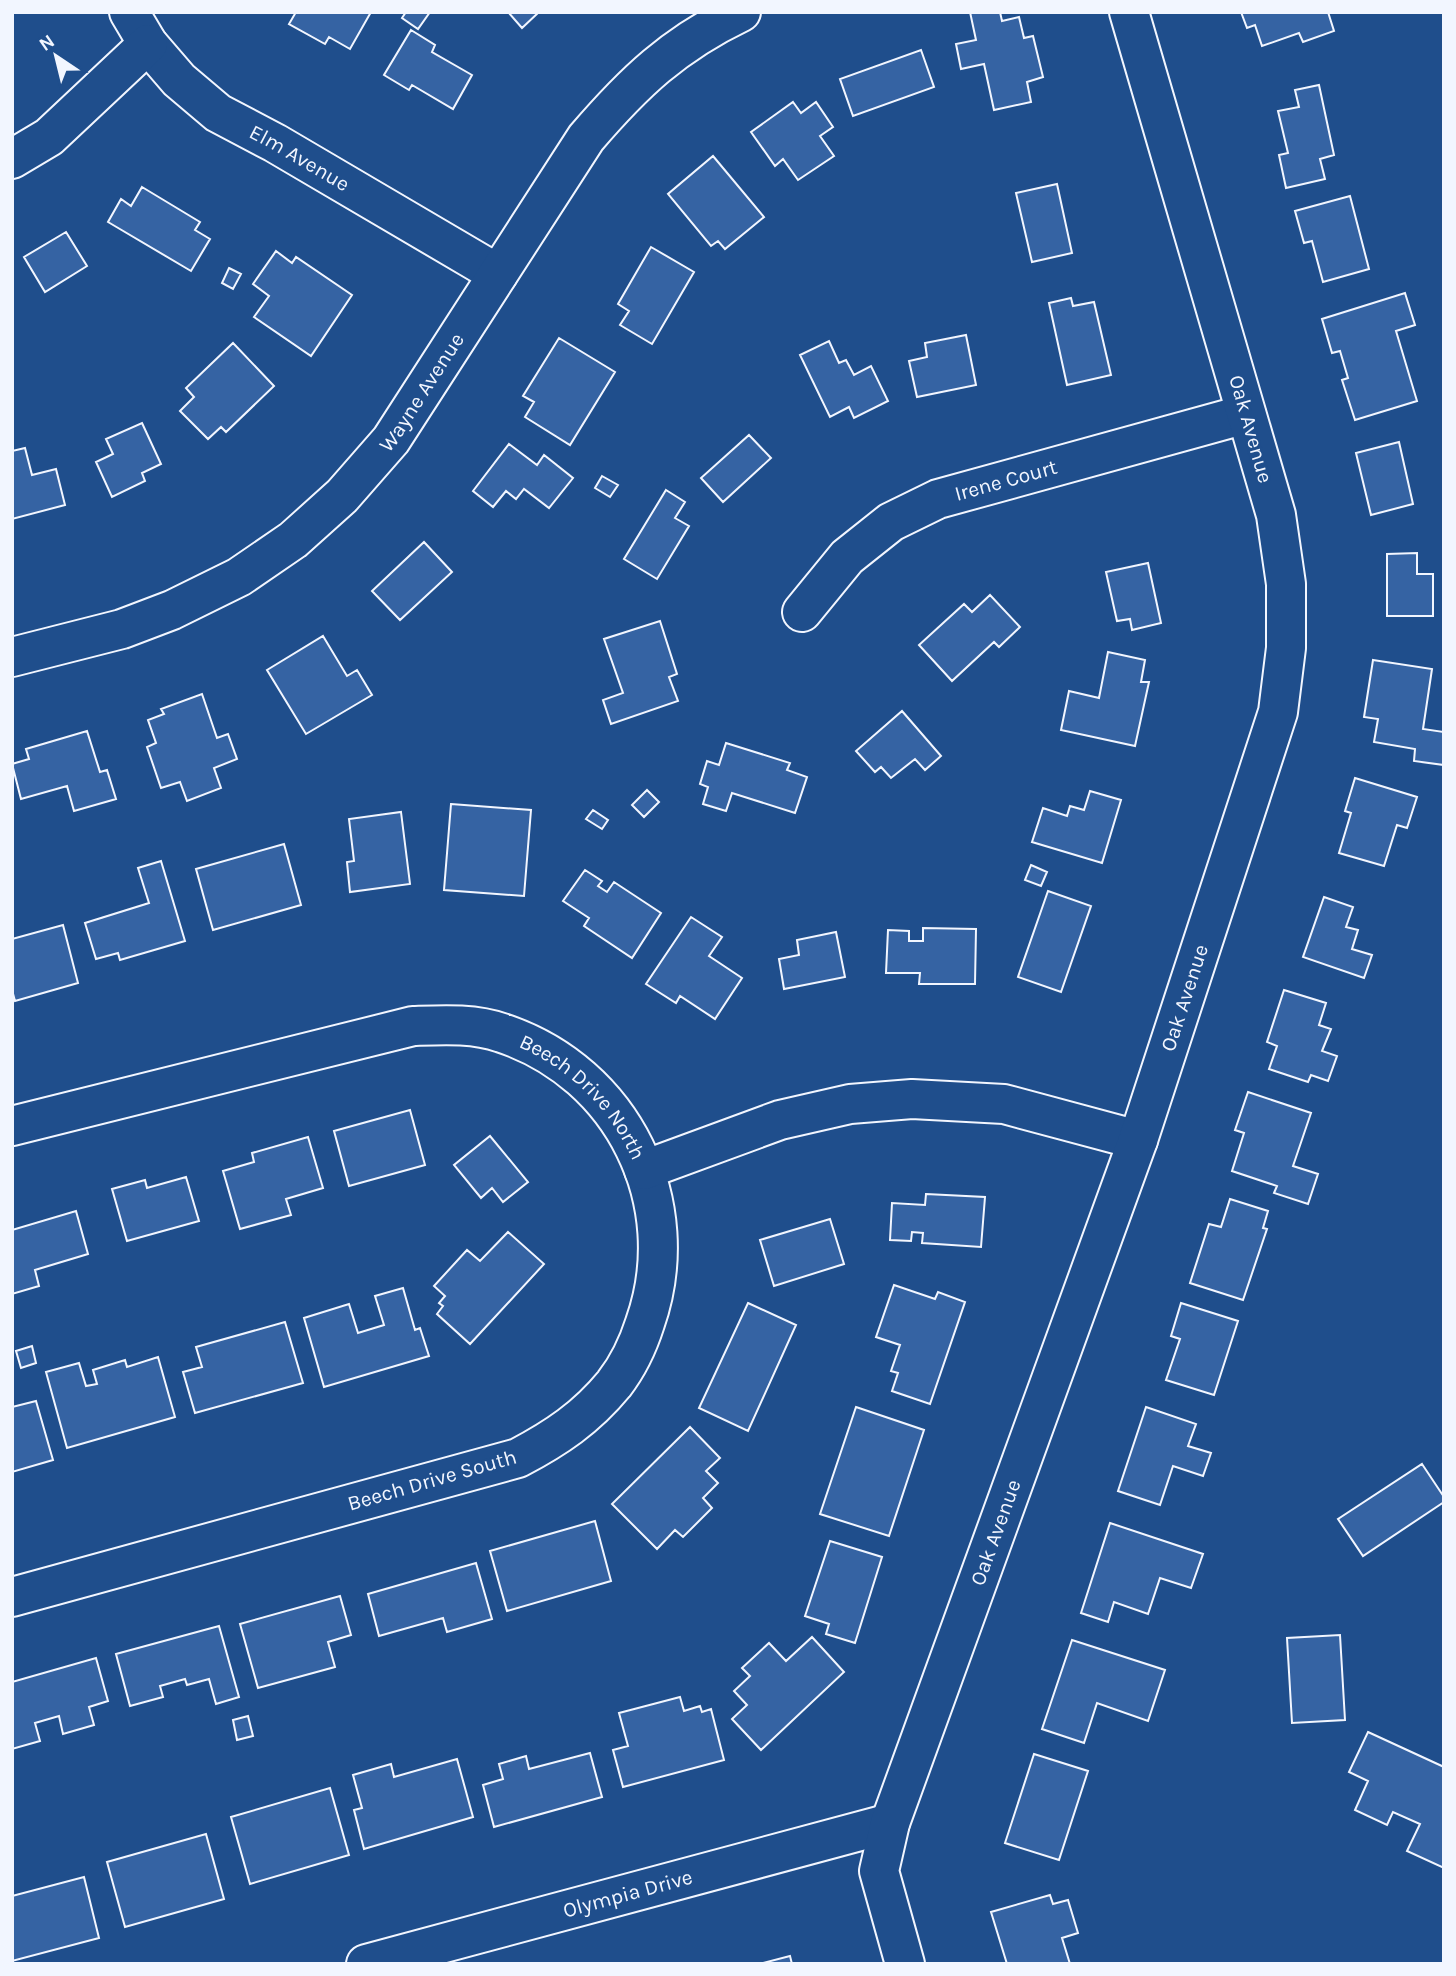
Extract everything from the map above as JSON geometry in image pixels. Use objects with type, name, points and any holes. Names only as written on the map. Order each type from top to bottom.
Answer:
[{"type":"street","name":"Wayne Avenue","points":[[12,657],[121,629],[172,610],[239,577],[293,540],[342,496],[391,440],[586,138],[623,95],[666,57],[713,25],[741,12]]},
{"type":"street","name":"Oak Avenue","points":[[905,1964],[879,1871],[890,1824],[1138,1140],[1278,712],[1286,648],[1286,584],[1276,515],[1129,12]]},
{"type":"street","name":"Elm Avenue","points":[[138,28],[179,80],[218,113],[498,274]]},
{"type":"street","points":[[12,159],[48,137],[138,28]]},
{"type":"street","name":"Irene Court","points":[[802,612],[847,556],[891,522],[938,499],[1246,414]]},
{"type":"street","name":"Beech Drive North","points":[[12,1126],[413,1026],[458,1025],[501,1032],[549,1053],[588,1082],[617,1116],[644,1170],[780,1120],[850,1104],[912,1099],[1004,1104],[1138,1140]]},
{"type":"street","name":"Beech Drive South","points":[[12,1598],[517,1458],[556,1438],[589,1412],[615,1382],[637,1346],[654,1298],[659,1251],[655,1209],[644,1170]]},
{"type":"street","name":"Olympia Drive","points":[[366,1964],[890,1824]]},
{"type":"building","points":[[296,12],[371,12],[350,49],[329,37],[325,44],[289,24]]},
{"type":"building","points":[[406,12],[430,12],[418,29],[402,18]]},
{"type":"building","points":[[508,12],[539,12],[522,28]]},
{"type":"building","points":[[970,12],[1000,12],[1002,21],[1019,17],[1024,38],[1033,36],[1043,77],[1027,82],[1031,102],[994,110],[984,64],[961,69],[956,44],[976,40]]},
{"type":"building","points":[[1241,12],[1328,12],[1334,31],[1303,42],[1299,33],[1262,46],[1255,25],[1247,28]]},
{"type":"building","points":[[411,30],[435,45],[432,52],[472,75],[453,109],[412,85],[409,90],[384,75]]},
{"type":"building","points":[[921,50],[934,87],[853,116],[840,79]]},
{"type":"building","points":[[1319,85],[1334,155],[1320,159],[1325,179],[1286,188],[1279,155],[1288,153],[1278,111],[1299,107],[1295,90]]},
{"type":"building","points":[[793,102],[801,113],[816,102],[833,127],[820,136],[834,156],[798,180],[783,159],[775,166],[751,132]]},
{"type":"building","points":[[713,156],[764,217],[725,249],[718,241],[711,246],[668,194]]},
{"type":"building","points":[[1057,184],[1072,253],[1032,262],[1016,193]]},
{"type":"building","points":[[142,187],[200,222],[195,230],[210,239],[191,271],[108,222],[121,199],[131,206]]},
{"type":"building","points":[[1350,196],[1369,269],[1323,282],[1312,241],[1304,243],[1295,211]]},
{"type":"building","points":[[66,232],[87,266],[45,292],[24,257]]},
{"type":"building","points":[[651,247],[694,272],[652,344],[620,325],[629,311],[618,304]]},
{"type":"building","points":[[276,251],[292,263],[296,257],[352,295],[311,356],[254,317],[269,296],[253,284]]},
{"type":"building","points":[[229,268],[241,274],[233,289],[222,283]]},
{"type":"building","points":[[1405,293],[1415,325],[1396,331],[1417,401],[1355,420],[1342,380],[1348,378],[1340,351],[1332,353],[1322,319]]},
{"type":"building","points":[[1071,298],[1073,306],[1094,302],[1111,375],[1067,385],[1049,303]]},
{"type":"building","points":[[966,335],[976,385],[917,397],[909,361],[927,357],[925,343]]},
{"type":"building","points":[[559,338],[615,372],[570,445],[525,417],[534,402],[523,396]]},
{"type":"building","points":[[829,341],[839,363],[846,360],[854,375],[871,366],[888,401],[854,418],[849,407],[830,417],[800,355]]},
{"type":"building","points":[[233,343],[274,386],[226,432],[221,427],[208,439],[180,411],[194,397],[186,388]]},
{"type":"building","points":[[142,423],[161,464],[142,473],[145,481],[112,497],[96,462],[113,454],[106,439]]},
{"type":"building","points":[[749,435],[771,458],[723,502],[701,478]]},
{"type":"building","points":[[1399,442],[1413,504],[1371,515],[1356,453]]},
{"type":"building","points":[[509,444],[537,465],[544,455],[573,478],[549,508],[524,489],[516,499],[506,491],[493,507],[473,491]]},
{"type":"building","points":[[25,448],[32,475],[56,469],[65,505],[12,519],[12,451]]},
{"type":"building","points":[[602,476],[618,485],[610,497],[595,488]]},
{"type":"building","points":[[666,490],[685,502],[675,518],[689,526],[657,579],[624,559]]},
{"type":"building","points":[[424,542],[452,572],[400,620],[372,591]]},
{"type":"building","points":[[1417,553],[1417,574],[1433,574],[1433,616],[1387,616],[1387,554]]},
{"type":"building","points":[[1148,563],[1161,623],[1132,630],[1130,619],[1117,621],[1106,572]]},
{"type":"building","points":[[990,595],[1020,627],[999,647],[994,642],[952,681],[919,645],[964,604],[972,612]]},
{"type":"building","points":[[660,621],[677,674],[669,677],[678,701],[611,724],[603,700],[623,693],[604,639]]},
{"type":"building","points":[[323,636],[347,676],[357,670],[372,695],[306,734],[267,670]]},
{"type":"building","points":[[1108,652],[1145,660],[1141,682],[1149,682],[1135,746],[1061,730],[1069,691],[1099,698]]},
{"type":"building","points":[[1373,660],[1432,669],[1423,729],[1444,732],[1444,765],[1414,761],[1415,749],[1374,742],[1378,719],[1364,717]]},
{"type":"building","points":[[202,694],[217,738],[228,734],[237,759],[214,768],[221,788],[187,801],[180,782],[161,788],[147,747],[156,743],[148,720],[164,714],[161,709]]},
{"type":"building","points":[[902,711],[941,756],[925,770],[915,759],[891,778],[881,767],[875,772],[856,751]]},
{"type":"building","points":[[87,731],[100,772],[107,770],[116,799],[74,811],[67,786],[21,799],[12,764],[29,759],[26,749]]},
{"type":"building","points":[[726,743],[790,763],[787,770],[807,777],[795,813],[732,793],[726,811],[703,804],[708,787],[700,784],[707,761],[719,765]]},
{"type":"building","points":[[1355,778],[1417,797],[1407,828],[1397,825],[1384,866],[1339,853],[1351,813],[1345,811]]},
{"type":"building","points":[[647,790],[659,802],[644,817],[632,805]]},
{"type":"building","points":[[1090,791],[1121,800],[1102,863],[1032,842],[1043,808],[1067,816],[1070,806],[1084,810]]},
{"type":"building","points":[[451,804],[531,810],[524,896],[444,890]]},
{"type":"building","points":[[593,810],[608,820],[602,829],[586,819]]},
{"type":"building","points":[[401,812],[410,884],[350,892],[347,862],[354,861],[349,819]]},
{"type":"building","points":[[284,844],[301,905],[213,930],[196,869]]},
{"type":"building","points":[[161,861],[185,941],[120,960],[118,953],[96,959],[85,923],[149,903],[138,868]]},
{"type":"building","points":[[1031,865],[1047,872],[1041,886],[1025,880]]},
{"type":"building","points":[[585,870],[602,881],[598,886],[607,892],[614,882],[661,913],[632,958],[584,926],[589,918],[563,901]]},
{"type":"building","points":[[1048,891],[1091,906],[1061,992],[1018,977]]},
{"type":"building","points":[[1324,897],[1353,907],[1346,927],[1358,930],[1352,949],[1372,955],[1364,978],[1303,957]]},
{"type":"building","points":[[691,917],[722,937],[709,956],[742,978],[715,1019],[680,996],[676,1003],[646,984]]},
{"type":"building","points":[[63,925],[78,983],[15,1001],[12,990],[12,939]]},
{"type":"building","points":[[923,928],[976,929],[975,984],[919,984],[920,973],[886,973],[888,930],[909,931],[909,941],[923,941]]},
{"type":"building","points":[[836,932],[845,977],[784,989],[779,959],[799,955],[797,940]]},
{"type":"building","points":[[1284,990],[1326,1003],[1319,1025],[1331,1029],[1322,1051],[1337,1056],[1328,1081],[1311,1075],[1308,1082],[1269,1069],[1277,1046],[1267,1042]]},
{"type":"building","points":[[1248,1092],[1311,1113],[1293,1166],[1318,1174],[1308,1204],[1274,1193],[1277,1186],[1232,1171],[1244,1133],[1235,1130]]},
{"type":"building","points":[[410,1110],[425,1165],[349,1186],[334,1131]]},
{"type":"building","points":[[490,1136],[528,1182],[503,1202],[492,1188],[481,1198],[454,1165]]},
{"type":"building","points":[[308,1137],[323,1188],[286,1199],[291,1215],[240,1229],[223,1171],[254,1162],[252,1153]]},
{"type":"building","points":[[186,1177],[199,1221],[127,1241],[112,1189],[145,1180],[147,1188]]},
{"type":"building","points":[[926,1194],[985,1197],[981,1247],[922,1243],[923,1233],[912,1232],[911,1241],[890,1240],[892,1203],[925,1205]]},
{"type":"building","points":[[1230,1199],[1268,1211],[1263,1228],[1267,1229],[1243,1300],[1190,1283],[1209,1224],[1221,1227]]},
{"type":"building","points":[[76,1211],[88,1254],[35,1270],[39,1286],[12,1294],[12,1230]]},
{"type":"building","points":[[830,1219],[844,1264],[774,1286],[760,1240]]},
{"type":"building","points":[[508,1232],[544,1264],[470,1344],[437,1314],[443,1306],[439,1303],[445,1296],[434,1286],[467,1250],[480,1261]]},
{"type":"building","points":[[894,1285],[935,1299],[938,1292],[965,1302],[930,1404],[892,1391],[898,1373],[891,1371],[900,1345],[876,1337]]},
{"type":"building","points":[[403,1288],[415,1330],[420,1328],[429,1356],[324,1387],[304,1318],[349,1304],[358,1333],[384,1325],[375,1296]]},
{"type":"building","points":[[748,1303],[796,1325],[748,1431],[699,1408]]},
{"type":"building","points":[[1181,1303],[1238,1321],[1214,1395],[1166,1380],[1180,1339],[1171,1336]]},
{"type":"building","points":[[285,1322],[303,1383],[195,1413],[183,1372],[202,1367],[196,1347]]},
{"type":"building","points":[[32,1346],[36,1363],[21,1368],[16,1351]]},
{"type":"building","points":[[158,1357],[175,1417],[67,1448],[46,1372],[79,1363],[86,1386],[97,1384],[93,1370],[125,1360],[127,1367]]},
{"type":"building","points":[[36,1401],[53,1460],[12,1472],[12,1407]]},
{"type":"building","points":[[856,1407],[924,1430],[889,1536],[820,1514]]},
{"type":"building","points":[[1146,1407],[1196,1424],[1188,1446],[1211,1453],[1203,1476],[1173,1466],[1160,1505],[1118,1491]]},
{"type":"building","points":[[690,1427],[720,1458],[706,1471],[718,1483],[703,1498],[712,1508],[683,1537],[675,1530],[657,1549],[612,1504]]},
{"type":"building","points":[[1422,1464],[1444,1497],[1444,1502],[1363,1556],[1338,1519]]},
{"type":"building","points":[[595,1521],[611,1581],[507,1611],[490,1551]]},
{"type":"building","points":[[1110,1523],[1203,1554],[1191,1588],[1160,1578],[1148,1614],[1114,1602],[1108,1622],[1081,1613]]},
{"type":"building","points":[[830,1541],[882,1557],[855,1643],[826,1634],[829,1624],[805,1616]]},
{"type":"building","points":[[476,1563],[492,1619],[447,1632],[443,1618],[379,1636],[368,1594]]},
{"type":"building","points":[[340,1596],[351,1635],[328,1642],[335,1667],[258,1688],[240,1624]]},
{"type":"building","points":[[219,1626],[239,1697],[216,1704],[209,1679],[187,1685],[185,1679],[160,1686],[163,1697],[130,1706],[116,1654]]},
{"type":"building","points":[[1340,1635],[1345,1720],[1292,1723],[1287,1638]]},
{"type":"building","points":[[812,1637],[844,1672],[761,1750],[732,1719],[747,1705],[734,1691],[750,1676],[742,1668],[769,1643],[786,1661]]},
{"type":"building","points":[[1072,1640],[1165,1670],[1148,1721],[1097,1703],[1084,1743],[1042,1729]]},
{"type":"building","points":[[96,1658],[108,1701],[89,1707],[94,1725],[63,1734],[59,1716],[35,1723],[40,1741],[12,1749],[12,1682]]},
{"type":"building","points":[[680,1697],[684,1711],[700,1706],[702,1712],[711,1709],[724,1760],[623,1787],[613,1750],[628,1746],[619,1713]]},
{"type":"building","points":[[248,1716],[253,1736],[237,1740],[233,1720]]},
{"type":"building","points":[[1368,1732],[1444,1767],[1444,1868],[1407,1851],[1420,1824],[1393,1812],[1387,1825],[1355,1810],[1368,1781],[1349,1772]]},
{"type":"building","points":[[590,1753],[602,1797],[494,1827],[483,1785],[503,1779],[499,1764],[526,1756],[529,1769]]},
{"type":"building","points":[[1034,1754],[1088,1771],[1059,1860],[1005,1843]]},
{"type":"building","points":[[457,1759],[473,1817],[364,1849],[354,1810],[362,1808],[353,1775],[391,1764],[394,1777]]},
{"type":"building","points":[[330,1788],[349,1855],[250,1884],[231,1817]]},
{"type":"building","points":[[206,1834],[224,1899],[125,1927],[107,1862]]},
{"type":"building","points":[[84,1877],[99,1938],[12,1961],[12,1896]]},
{"type":"building","points":[[1050,1895],[1053,1904],[1068,1900],[1078,1933],[1062,1938],[1070,1964],[1007,1964],[991,1912]]},
{"type":"building","points":[[790,1956],[792,1964],[759,1964]]}]
